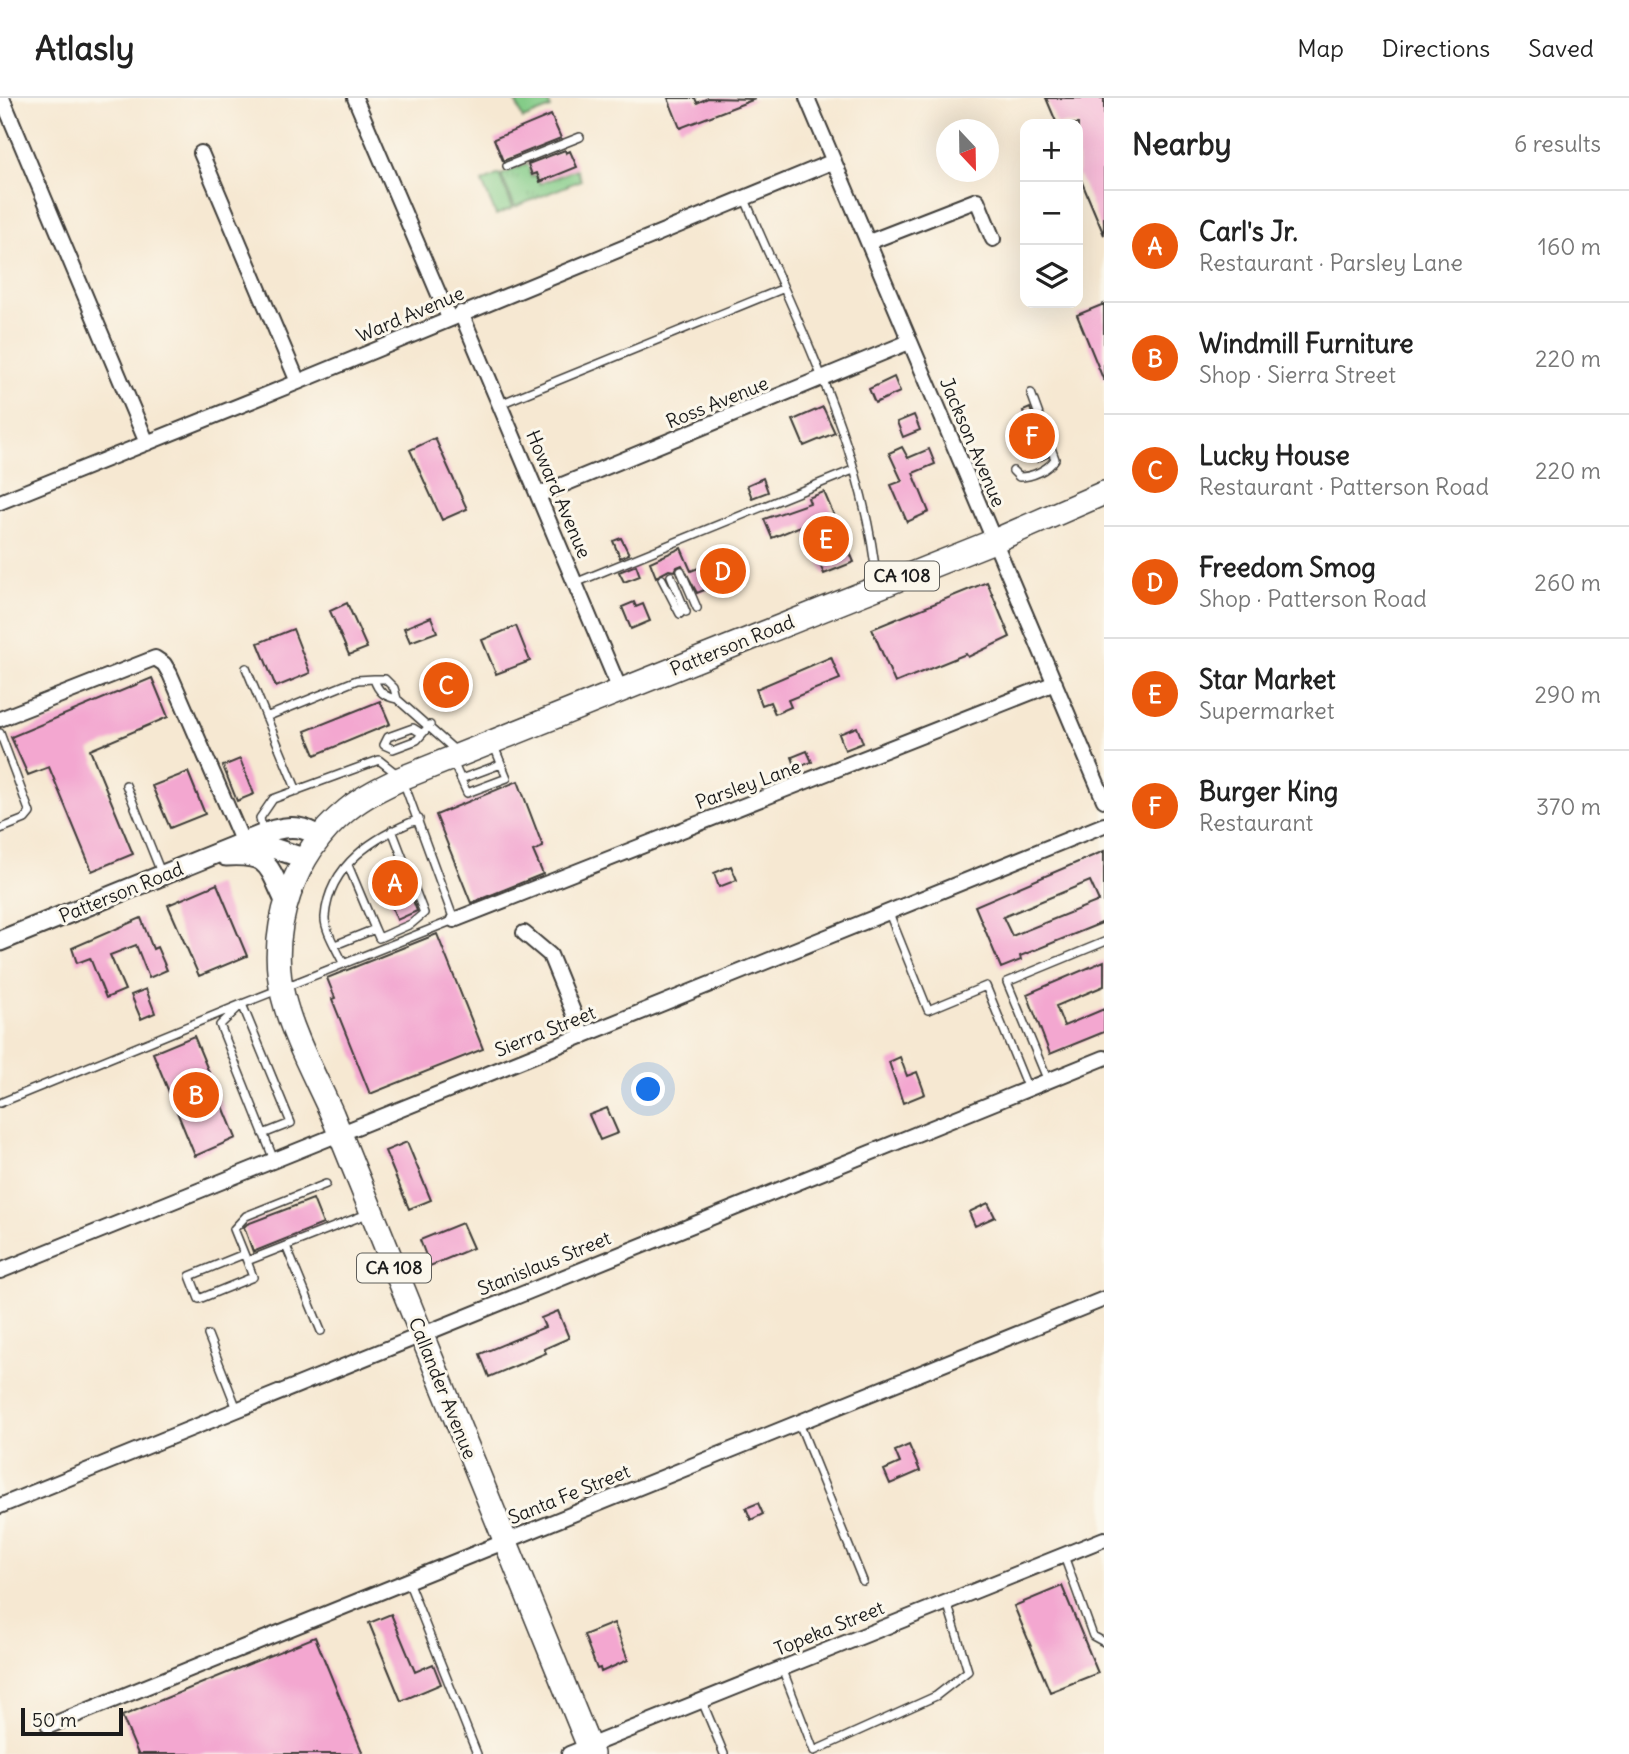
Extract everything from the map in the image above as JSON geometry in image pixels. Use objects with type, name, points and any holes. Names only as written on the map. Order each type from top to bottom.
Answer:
[{"type":"main road","name":"Patterson Road","points":[[361,799],[402,778],[994,541],[1104,493]]},
{"type":"main road","name":"Callander Avenue","points":[[361,799],[320,836],[286,903],[279,947],[282,989],[292,1024],[340,1134],[504,1540],[583,1752]]},
{"type":"main road","name":"Patterson Road","points":[[0,941],[263,834],[290,826],[306,829],[320,836]]},
{"type":"main road","points":[[243,843],[270,846],[306,859]]},
{"type":"main road","points":[[207,857],[250,854],[263,860],[286,903]]},
{"type":"street","points":[[2,98],[147,443]]},
{"type":"street","name":"Howard Avenue","points":[[355,98],[455,315],[500,404],[620,690]]},
{"type":"street","name":"Jackson Avenue","points":[[807,98],[1104,800]]},
{"type":"street","points":[[201,153],[298,382]]},
{"type":"street","name":"Ward Avenue","points":[[0,502],[746,199],[834,160]]},
{"type":"street","points":[[869,242],[977,200],[993,239]]},
{"type":"street","name":"Ross Avenue","points":[[538,495],[909,342]]},
{"type":"street","points":[[0,719],[155,658],[164,664],[170,674],[243,843]]},
{"type":"street","name":"Parsley Lane","points":[[454,920],[760,797],[771,797],[1055,683]]},
{"type":"street","name":"Sierra Street","points":[[0,1271],[1104,825]]},
{"type":"street","points":[[524,933],[550,955],[583,1036]]},
{"type":"street","name":"Stanislaus Street","points":[[0,1506],[1104,1058]]},
{"type":"street","name":"Santa Fe Street","points":[[49,1726],[1104,1299]]},
{"type":"street","name":"Topeka Street","points":[[583,1752],[701,1700],[1104,1539]]},
{"type":"lane","points":[[508,166],[580,137]]},
{"type":"lane","points":[[746,199],[822,380],[853,470],[874,556],[877,586]]},
{"type":"lane","points":[[500,404],[782,289]]},
{"type":"lane","points":[[1013,471],[1018,477],[1028,476],[1051,466],[1055,458],[1031,393]]},
{"type":"lane","points":[[575,583],[853,470]]},
{"type":"lane","points":[[681,571],[696,607]]},
{"type":"lane","points":[[662,579],[683,613],[671,576]]},
{"type":"lane","points":[[246,668],[297,791]]},
{"type":"lane","points":[[266,717],[357,680],[385,680],[394,688],[397,699],[430,725],[456,756],[467,793],[507,778],[492,742]]},
{"type":"lane","points":[[384,745],[393,749],[417,740],[430,725]]},
{"type":"lane","points":[[379,760],[388,737],[413,728],[421,733]]},
{"type":"lane","points":[[0,733],[30,813],[25,819],[0,829]]},
{"type":"lane","points":[[263,834],[260,818],[265,806],[274,799],[379,760]]},
{"type":"lane","points":[[0,1103],[454,920],[402,778],[379,760]]},
{"type":"lane","points":[[461,779],[501,764]]},
{"type":"lane","points":[[126,785],[162,875]]},
{"type":"lane","points":[[343,963],[325,919],[334,885],[348,865],[382,834],[419,819]]},
{"type":"lane","points":[[348,865],[379,938],[411,924],[424,913],[392,830]]},
{"type":"lane","points":[[889,913],[928,1010],[986,986],[1028,1088]]},
{"type":"lane","points":[[335,945],[375,929]]},
{"type":"lane","points":[[1048,1081],[1007,982],[1104,942]]},
{"type":"lane","points":[[242,1004],[291,1123],[263,1134]]},
{"type":"lane","points":[[242,1004],[220,1025],[274,1161]]},
{"type":"lane","points":[[326,1184],[246,1216],[234,1229],[245,1257],[253,1277],[199,1299],[190,1276],[245,1257],[286,1246],[371,1212]]},
{"type":"lane","points":[[286,1246],[321,1331]]},
{"type":"lane","points":[[208,1335],[237,1409]]},
{"type":"lane","points":[[798,1423],[863,1581]]},
{"type":"lane","points":[[1064,1555],[1093,1636],[1104,1642]]},
{"type":"lane","points":[[408,1580],[477,1754]]},
{"type":"lane","points":[[782,1668],[815,1752],[936,1696],[968,1671],[947,1602]]},
{"type":"lane","points":[[701,1700],[724,1754]]},
{"type":"green space","points":[[514,98],[546,98],[551,108],[523,119]]},
{"type":"green space","points":[[531,162],[534,168],[529,171],[531,177],[536,175],[540,184],[576,169],[581,180],[515,207],[501,175]]},
{"type":"green space","points":[[499,174],[513,208],[496,215],[482,182]]},
{"type":"building","points":[[668,98],[695,98],[697,103],[708,98],[755,99],[680,128]]},
{"type":"building","points":[[1046,98],[1104,98],[1104,235],[1083,185],[1083,119],[1055,119]]},
{"type":"building","points":[[551,115],[561,138],[503,161],[494,139]]},
{"type":"building","points":[[565,150],[566,153],[570,151],[577,167],[540,182],[537,173],[532,175],[528,164]]},
{"type":"building","points":[[1104,304],[1104,381],[1077,315]]},
{"type":"building","points":[[894,377],[900,392],[875,403],[869,389]]},
{"type":"building","points":[[823,407],[835,433],[804,446],[793,420]]},
{"type":"building","points":[[1030,408],[1048,457],[1037,462],[1031,445],[1023,448],[1019,436],[1022,434],[1017,422],[1026,419],[1023,411]]},
{"type":"building","points":[[914,415],[920,430],[903,437],[897,422]]},
{"type":"building","points":[[435,438],[467,509],[442,520],[410,450]]},
{"type":"building","points":[[902,447],[908,458],[929,449],[935,464],[913,473],[929,512],[907,522],[891,485],[902,481],[889,453]]},
{"type":"building","points":[[763,478],[768,492],[752,498],[747,485]]},
{"type":"building","points":[[824,492],[854,562],[824,574],[803,525],[772,538],[764,519],[810,503],[808,498]]},
{"type":"building","points":[[621,538],[629,554],[620,558],[613,541]]},
{"type":"building","points":[[681,548],[691,571],[739,552],[748,573],[697,593],[682,565],[675,571],[669,570],[656,577],[650,562]]},
{"type":"building","points":[[636,565],[640,576],[624,582],[619,572]]},
{"type":"building","points":[[987,582],[1010,637],[968,657],[966,654],[895,683],[872,629]]},
{"type":"building","points":[[634,602],[636,607],[643,604],[650,621],[631,629],[622,607]]},
{"type":"building","points":[[347,603],[367,648],[349,655],[330,611]]},
{"type":"building","points":[[431,617],[437,632],[410,642],[404,628]]},
{"type":"building","points":[[516,626],[530,661],[496,674],[482,640]]},
{"type":"building","points":[[293,629],[310,673],[276,687],[258,643]]},
{"type":"building","points":[[831,657],[840,679],[788,700],[791,707],[775,714],[770,702],[762,705],[756,689]]},
{"type":"building","points":[[448,666],[461,696],[446,702],[433,672]]},
{"type":"building","points":[[152,678],[168,717],[90,750],[133,854],[92,871],[49,767],[28,775],[11,737]]},
{"type":"building","points":[[380,701],[390,724],[315,755],[305,731]]},
{"type":"building","points":[[857,727],[863,743],[845,750],[839,734]]},
{"type":"building","points":[[807,751],[812,762],[796,768],[792,757]]},
{"type":"building","points":[[240,759],[254,794],[237,801],[223,766]]},
{"type":"building","points":[[188,772],[205,814],[170,828],[152,786]]},
{"type":"building","points":[[518,781],[543,847],[533,851],[543,874],[471,903],[436,815]]},
{"type":"building","points":[[1104,851],[1104,922],[1020,956],[1021,960],[1001,968],[975,906]],"holes":[[[1090,881],[1099,901],[1012,936],[1003,917]]]},
{"type":"building","points":[[399,865],[417,911],[397,920],[379,874]]},
{"type":"building","points":[[731,866],[737,880],[719,887],[714,873]]},
{"type":"building","points":[[217,884],[247,956],[199,976],[168,905]]},
{"type":"building","points":[[141,918],[153,949],[157,947],[167,970],[149,978],[136,945],[110,955],[125,990],[106,998],[90,958],[77,963],[72,948]]},
{"type":"building","points":[[437,934],[483,1049],[370,1094],[332,999],[335,998],[327,978]]},
{"type":"building","points":[[1104,961],[1104,986],[1056,1006],[1064,1026],[1104,1009],[1104,1032],[1050,1054],[1027,994]]},
{"type":"building","points":[[146,989],[155,1013],[141,1019],[131,995]]},
{"type":"building","points":[[194,1036],[236,1138],[195,1156],[153,1053]]},
{"type":"building","points":[[900,1057],[907,1076],[917,1072],[925,1094],[903,1103],[889,1062]]},
{"type":"building","points":[[607,1108],[618,1133],[600,1140],[589,1115]]},
{"type":"building","points":[[407,1142],[431,1200],[409,1209],[385,1151]]},
{"type":"building","points":[[313,1199],[323,1224],[253,1252],[244,1227],[247,1224]]},
{"type":"building","points":[[988,1203],[995,1217],[975,1226],[969,1212]]},
{"type":"building","points":[[462,1223],[473,1248],[430,1266],[420,1240]]},
{"type":"building","points":[[558,1311],[569,1338],[544,1349],[546,1353],[489,1377],[480,1354],[545,1327],[541,1318]]},
{"type":"building","points":[[909,1445],[920,1471],[890,1484],[884,1470],[900,1463],[895,1451]]},
{"type":"building","points":[[758,1503],[763,1514],[751,1520],[746,1508]]},
{"type":"building","points":[[1062,1586],[1098,1673],[1050,1692],[1014,1606]]},
{"type":"building","points":[[391,1614],[415,1672],[433,1664],[441,1684],[401,1701],[369,1623]]},
{"type":"building","points":[[614,1623],[628,1660],[601,1672],[600,1668],[597,1669],[584,1635]]},
{"type":"building","points":[[315,1637],[363,1754],[138,1754],[122,1716]]},
{"type":"place","name":"Burger King","points":[[1032,436]]},
{"type":"place","name":"Star Market","points":[[826,539]]},
{"type":"place","name":"Freedom Smog","points":[[723,571]]},
{"type":"place","name":"Lucky House","points":[[446,685]]},
{"type":"place","name":"Carl's Jr.","points":[[395,883]]},
{"type":"place","name":"Windmill Furniture","points":[[196,1095]]}]
